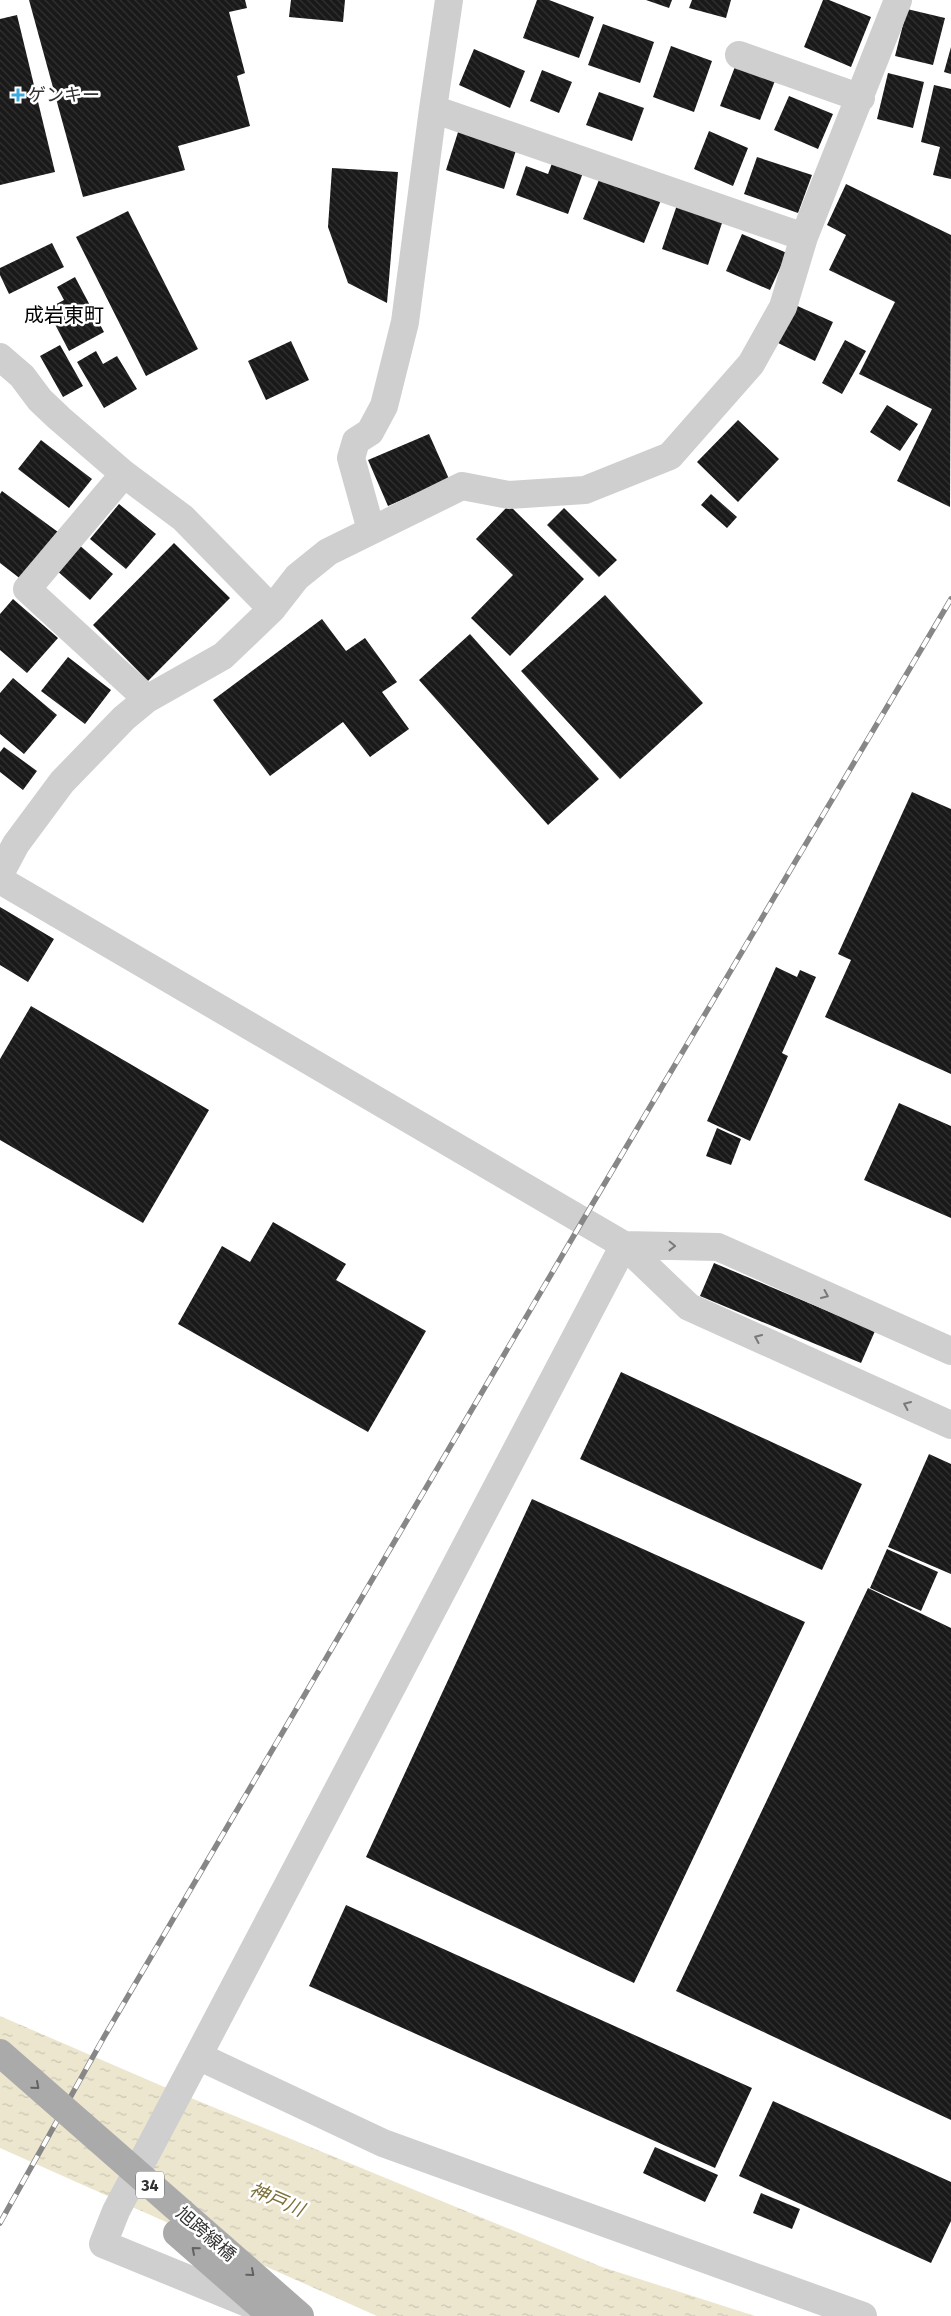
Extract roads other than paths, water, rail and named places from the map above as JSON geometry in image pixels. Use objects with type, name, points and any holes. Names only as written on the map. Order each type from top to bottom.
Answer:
[{"type":"main road","name":"旭跨線橋","points":[[0,2053],[300,2316]]},
{"type":"main road","name":"旭跨線橋","points":[[0,2078],[272,2316]]},
{"type":"street","points":[[370,530],[351,458],[356,441],[370,432],[384,406],[405,322],[449,0]]},
{"type":"street","points":[[0,874],[16,844],[62,782],[124,718],[147,699],[223,656],[272,608],[297,577],[328,552],[462,486],[509,495],[585,490],[670,456],[751,364],[783,307],[804,237],[861,98],[898,0]]},
{"type":"street","points":[[739,55],[861,98]]},
{"type":"street","points":[[433,109],[804,237]]},
{"type":"street","points":[[0,357],[22,376],[40,400],[59,418],[124,474],[183,518],[272,608]]},
{"type":"street","points":[[124,474],[27,589],[147,699]]},
{"type":"street","points":[[0,880],[624,1244],[689,1307],[951,1425]]},
{"type":"street","points":[[624,1244],[718,1247],[951,1351]]},
{"type":"street","points":[[279,2316],[103,2244],[116,2211],[624,1244]]},
{"type":"street","points":[[198,2056],[384,2143],[863,2316]]},
{"type":"water","name":"神戸川","points":[[0,2016],[162,2086],[602,2267],[755,2316],[377,2316],[0,2148]]},
{"type":"railway","points":[[0,2223],[104,2037],[583,1220],[951,599]]},
{"type":"place","name":"ゲンキー","points":[[18,95]]},
{"type":"district","name":"成岩東町","points":[[64,315]]}]
